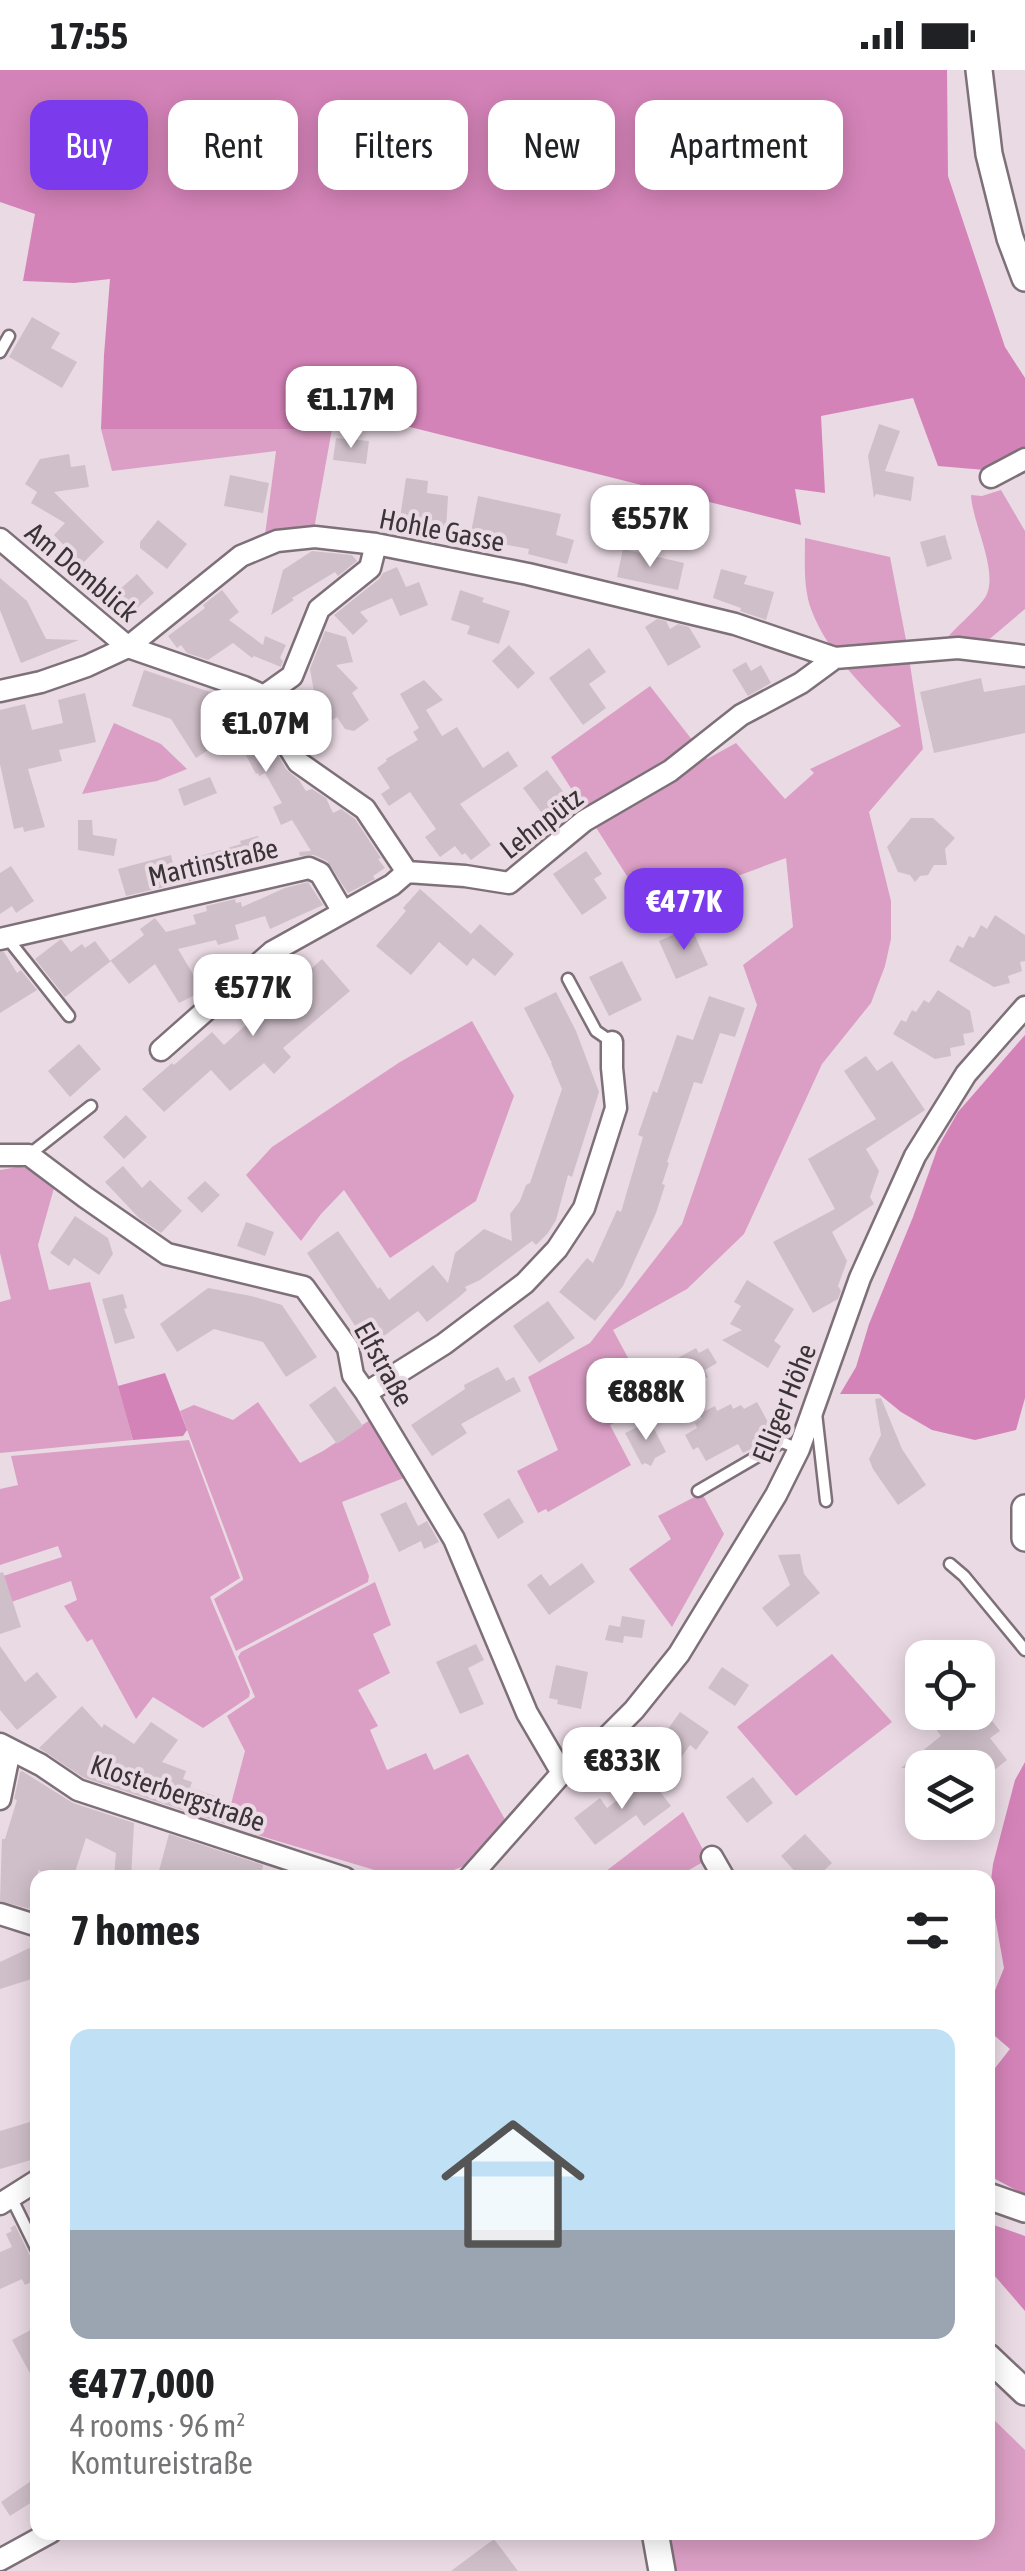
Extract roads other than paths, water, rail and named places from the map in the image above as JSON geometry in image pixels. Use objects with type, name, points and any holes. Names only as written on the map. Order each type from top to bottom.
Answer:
[{"type":"street","points":[[979,70],[989,154],[1010,238],[1025,278]]},
{"type":"street","points":[[990,477],[1025,459]]},
{"type":"street","name":"Am Domblick","points":[[0,538],[128,647]]},
{"type":"street","name":"Hohle Gasse","points":[[0,691],[41,682],[128,647],[241,556],[278,541],[315,538],[376,544],[528,574],[736,624],[835,658],[958,648],[1025,656]]},
{"type":"street","points":[[264,696],[292,676],[319,610],[370,568],[376,544]]},
{"type":"street","points":[[128,647],[264,696],[298,762],[365,809],[407,872],[272,952],[160,1050]]},
{"type":"street","name":"Lehnpütz","points":[[407,872],[509,883],[584,821],[670,771],[741,714],[801,683],[835,658]]},
{"type":"street","name":"Martinstraße","points":[[4,939],[310,868],[320,874],[343,912]]},
{"type":"street","name":"Elliger Höhe","points":[[476,1870],[562,1773],[590,1754],[634,1710],[679,1654],[776,1495],[799,1448],[860,1278],[915,1156],[966,1074],[1025,1007]]},
{"type":"street","points":[[366,1393],[444,1344],[525,1282],[557,1248],[584,1208],[616,1108],[612,1042]]},
{"type":"street","points":[[0,1155],[29,1155]]},
{"type":"street","name":"Elfstraße","points":[[29,1155],[168,1254],[304,1287],[348,1348],[353,1375],[454,1539],[528,1714],[562,1773]]},
{"type":"street","points":[[1025,1508],[1025,1538]]},
{"type":"street","points":[[0,1799],[5,1747]]},
{"type":"street","name":"Klosterbergstraße","points":[[5,1747],[78,1790],[321,1870]]},
{"type":"street","points":[[712,1857],[719,1870]]},
{"type":"street","points":[[0,1914],[30,1923]]},
{"type":"street","points":[[5,2200],[30,2185]]},
{"type":"street","points":[[995,2198],[1025,2209]]},
{"type":"street","points":[[995,2364],[1025,2392]]},
{"type":"street","points":[[0,2560],[36,2540]]},
{"type":"street","points":[[656,2540],[662,2571]]},
{"type":"lane","points":[[0,352],[9,336]]},
{"type":"lane","points":[[4,939],[70,1016]]},
{"type":"lane","points":[[568,980],[596,1031],[612,1042]]},
{"type":"lane","points":[[29,1155],[91,1106]]},
{"type":"lane","points":[[816,1407],[826,1501]]},
{"type":"lane","points":[[698,1492],[782,1442],[799,1448]]},
{"type":"lane","points":[[950,1564],[1025,1650]]},
{"type":"lane","points":[[5,2200],[30,2239]]}]
